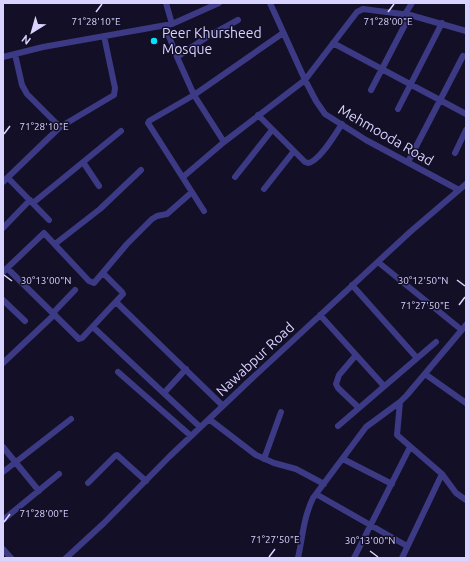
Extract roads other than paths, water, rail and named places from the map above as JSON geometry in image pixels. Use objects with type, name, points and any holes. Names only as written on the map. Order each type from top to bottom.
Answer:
[{"type":"street","points":[[166,3],[172,24]]},
{"type":"street","points":[[3,57],[44,47],[165,26],[218,3]]},
{"type":"street","name":"Mehmooda Road","points":[[270,3],[305,80],[325,114],[366,140],[459,190]]},
{"type":"street","points":[[371,90],[408,15],[412,3]]},
{"type":"street","points":[[183,177],[224,142],[305,80],[358,12],[363,9],[408,15],[442,23],[466,31]]},
{"type":"street","points":[[177,57],[207,37],[238,20]]},
{"type":"street","points":[[398,109],[442,23]]},
{"type":"street","points":[[165,26],[194,95],[224,142]]},
{"type":"street","points":[[204,211],[148,123],[194,95],[283,34]]},
{"type":"street","points":[[3,182],[60,128],[114,95],[115,88],[104,36]]},
{"type":"street","points":[[333,43],[466,114]]},
{"type":"street","points":[[15,54],[22,85],[27,94],[60,128]]},
{"type":"street","points":[[408,162],[463,56]]},
{"type":"street","points":[[258,115],[305,162],[311,162],[324,149],[342,124]]},
{"type":"street","points":[[235,177],[272,130]]},
{"type":"street","points":[[455,153],[466,130]]},
{"type":"street","points":[[3,228],[31,201],[121,131]]},
{"type":"street","points":[[264,189],[294,151]]},
{"type":"street","points":[[83,162],[98,186]]},
{"type":"street","points":[[55,244],[100,209],[141,170]]},
{"type":"street","points":[[8,178],[49,220]]},
{"type":"street","name":"Nawabpur Road","points":[[66,558],[104,523],[200,427],[352,285],[466,184]]},
{"type":"street","points":[[103,273],[122,292],[122,296],[80,339],[54,313],[5,270],[43,233],[45,233],[92,283],[96,281],[127,244],[152,219],[157,216],[167,214],[192,192]]},
{"type":"street","points":[[378,262],[458,327]]},
{"type":"street","points":[[352,285],[417,358]]},
{"type":"street","points":[[3,363],[75,290]]},
{"type":"street","points":[[3,300],[25,322]]},
{"type":"street","points":[[116,302],[223,406]]},
{"type":"street","points":[[320,315],[384,386]]},
{"type":"street","points":[[298,558],[307,510],[316,494],[366,427],[400,402],[466,326]]},
{"type":"street","points":[[93,327],[200,427]]},
{"type":"street","points":[[338,426],[436,342]]},
{"type":"street","points":[[356,355],[339,375],[336,384],[338,388],[359,408]]},
{"type":"street","points":[[164,393],[186,369]]},
{"type":"street","points":[[118,372],[191,436]]},
{"type":"street","points":[[425,374],[466,403]]},
{"type":"street","points":[[400,402],[397,435],[442,474],[456,493],[466,500]]},
{"type":"street","points":[[264,459],[281,412]]},
{"type":"street","points":[[3,472],[71,419]]},
{"type":"street","points":[[209,419],[245,448],[264,459],[296,469],[324,484]]},
{"type":"street","points":[[3,447],[39,491]]},
{"type":"street","points":[[354,558],[410,447]]},
{"type":"street","points":[[88,483],[117,455],[146,481]]},
{"type":"street","points":[[343,459],[392,484]]},
{"type":"street","points":[[3,520],[59,474]]},
{"type":"street","points":[[402,558],[442,474]]},
{"type":"street","points":[[316,494],[407,546]]},
{"type":"street","points":[[3,549],[11,558]]},
{"type":"place","name":"Peer Khursheed Mosque","points":[[154,41]]}]
